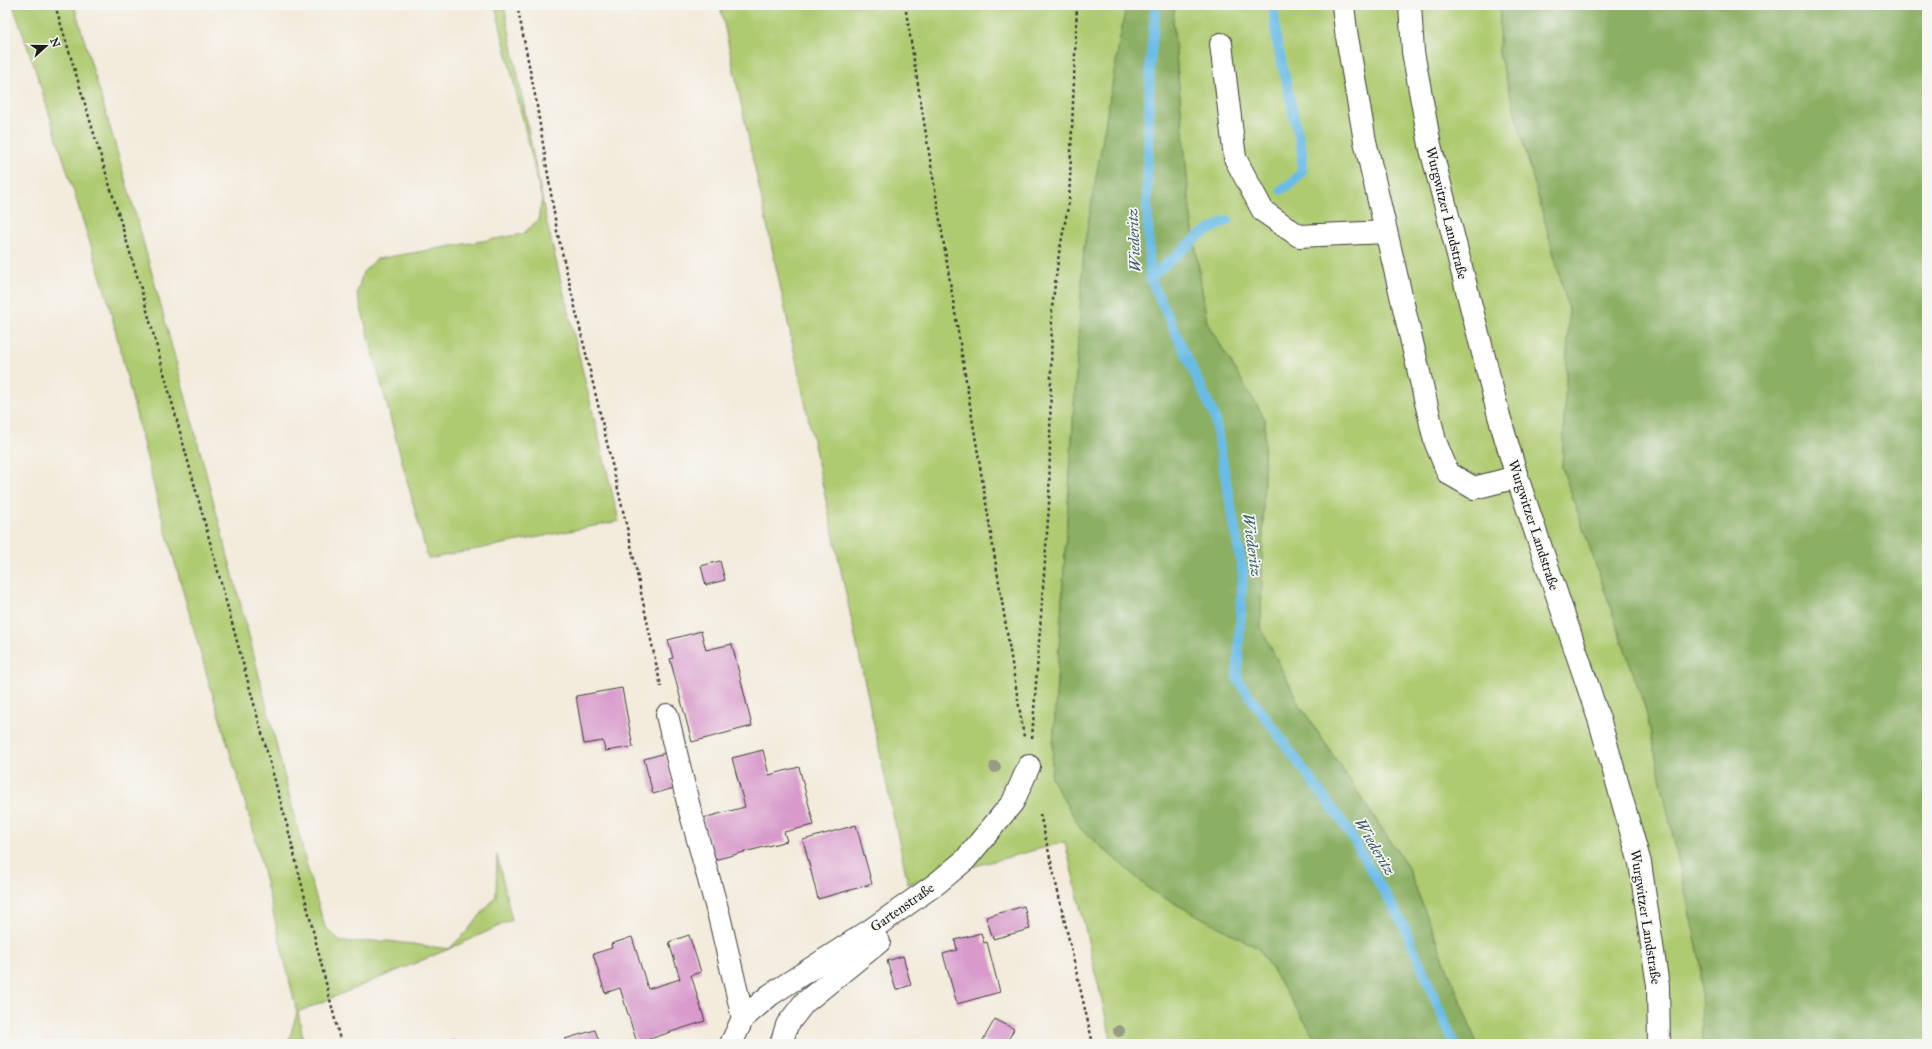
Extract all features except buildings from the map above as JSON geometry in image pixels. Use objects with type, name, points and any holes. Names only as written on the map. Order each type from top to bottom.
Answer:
[{"type":"main road","points":[[1343,5],[1365,141],[1435,440],[1448,472],[1474,488],[1517,477]]},
{"type":"main road","name":"Wurgwitzer Landstraße","points":[[1410,5],[1413,52],[1430,145],[1497,409],[1517,477],[1600,722],[1640,863],[1658,986],[1659,1044]]},
{"type":"main road","points":[[1221,44],[1235,158],[1263,211],[1299,236],[1386,232]]},
{"type":"main road","points":[[667,715],[689,807],[720,916],[743,1018]]},
{"type":"main road","name":"Gartenstraße","points":[[732,1044],[743,1018],[770,995],[900,909],[965,860],[1014,802],[1029,766]]},
{"type":"main road","points":[[782,1044],[787,1025],[804,1003],[879,942]]},
{"type":"path","points":[[55,5],[144,300],[286,822],[341,1044]]},
{"type":"path","points":[[517,5],[536,100],[557,231],[627,529],[667,715]]},
{"type":"path","points":[[905,5],[1029,766]]},
{"type":"path","points":[[1035,709],[1049,506],[1052,308],[1059,253],[1069,202],[1076,5]]},
{"type":"path","points":[[1039,808],[1093,1044]]},
{"type":"green space","points":[[13,5],[74,5],[139,226],[194,428],[249,636],[310,878],[325,927],[341,942],[388,941],[449,949],[298,1012],[304,1044],[285,1044],[290,1037],[297,1012],[253,829],[208,679],[158,503],[108,300],[37,75]]},
{"type":"green space","points":[[495,5],[504,5],[542,199]]},
{"type":"green space","points":[[720,5],[1126,5],[1084,247],[1051,778],[1081,829],[1152,891],[1258,948],[1319,1044],[1112,1044],[1065,842],[908,884]]},
{"type":"green space","points":[[1126,5],[1175,5],[1173,20],[1190,210],[1207,323],[1265,419],[1261,628],[1299,704],[1408,868],[1477,1044],[1319,1044],[1258,948],[1152,891],[1081,829],[1051,778],[1084,247]]},
{"type":"green space","points":[[1175,5],[1500,5],[1499,53],[1569,310],[1562,467],[1645,707],[1701,965],[1702,1044],[1477,1044],[1408,868],[1299,704],[1261,628],[1265,419],[1207,323],[1190,210],[1173,20]]},
{"type":"green space","points":[[1500,5],[1927,5],[1927,1044],[1702,1044],[1701,965],[1645,707],[1562,467],[1569,310],[1499,53]]},
{"type":"green space","points":[[542,199],[619,521],[428,559],[357,293],[363,272],[377,259],[523,234],[538,220]]},
{"type":"green space","points":[[497,855],[512,920],[449,949],[467,931],[496,896]]},
{"type":"waterway","name":"Wiederitz","points":[[1156,5],[1150,63],[1147,196],[1150,278],[1214,415],[1243,573],[1237,679],[1346,827],[1404,926],[1454,1044]]},
{"type":"waterway","points":[[1273,5],[1277,42],[1302,151],[1302,171],[1294,181],[1281,190]]},
{"type":"waterway","points":[[1150,278],[1200,235],[1228,220]]}]
